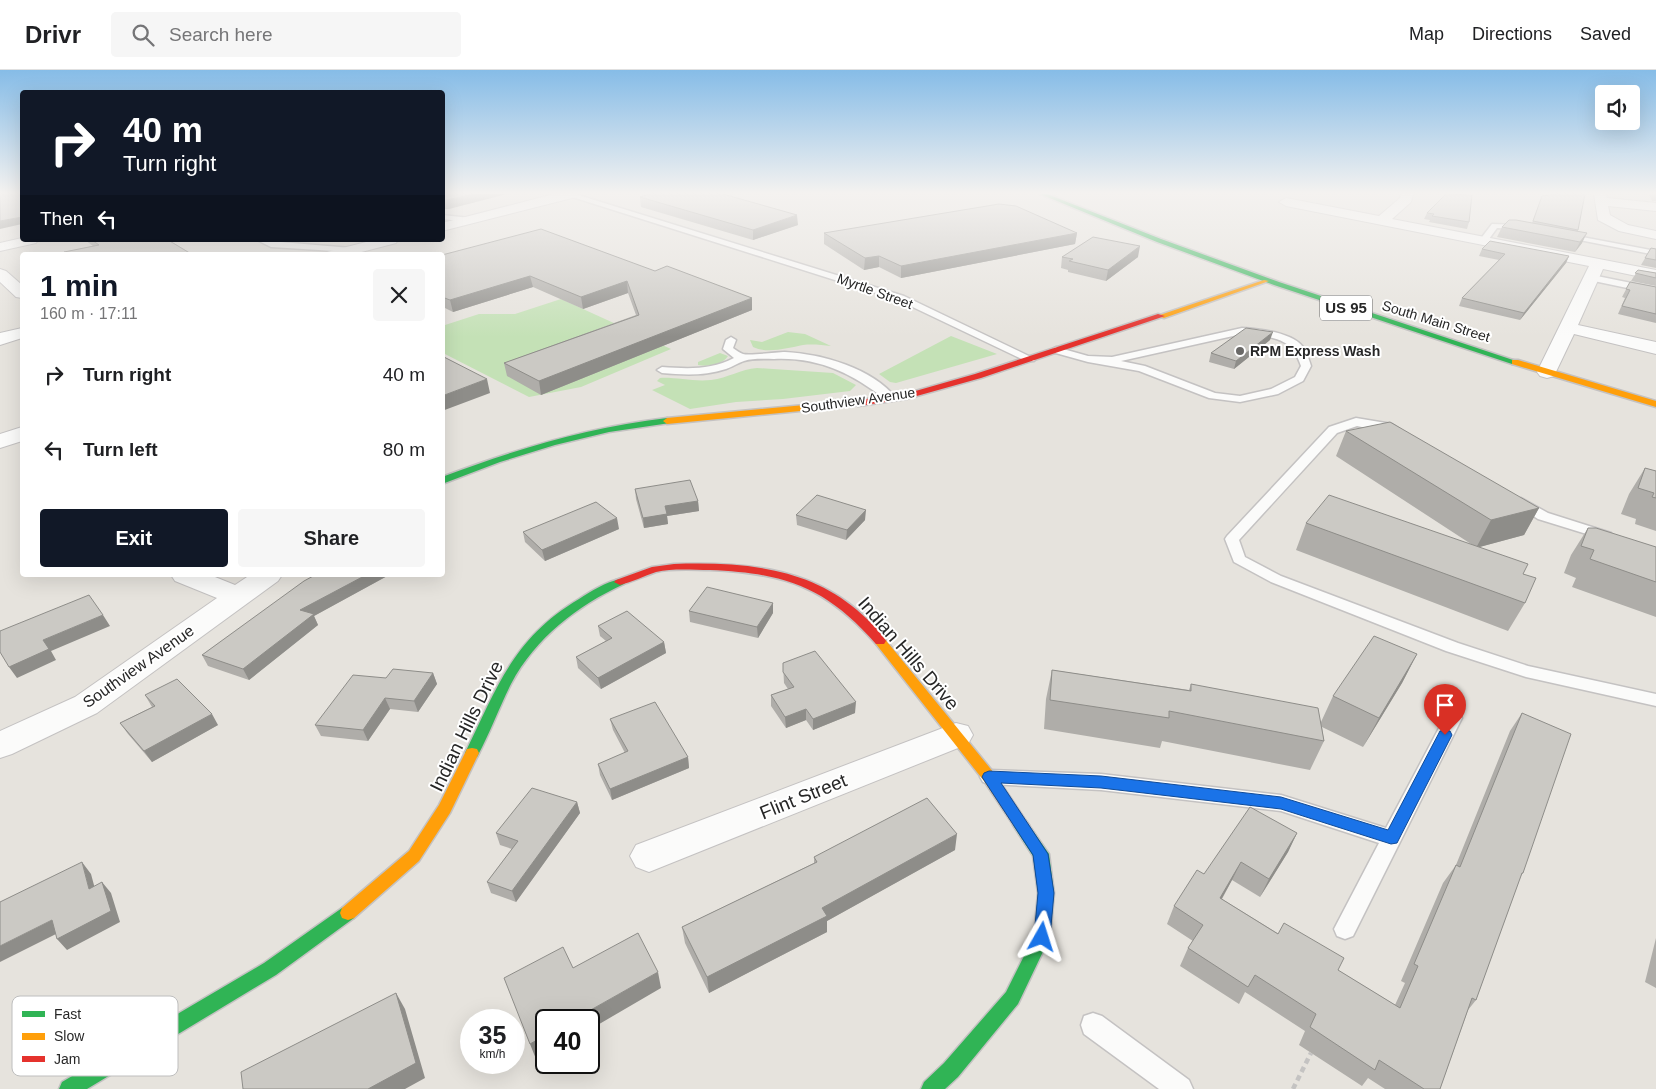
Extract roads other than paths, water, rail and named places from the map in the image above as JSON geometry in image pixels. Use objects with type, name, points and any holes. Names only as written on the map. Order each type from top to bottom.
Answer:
[{"type":"main road","name":"South Main Street","points":[[1160,242],[1266,281],[1550,366],[1656,404]]},
{"type":"main road","name":"Southview Avenue","points":[[445,480],[482,465],[577,435],[640,423],[787,411],[890,398],[978,376],[1266,281]]},
{"type":"main road","name":"Indian Hills Drive","points":[[178,1024],[270,969],[361,904],[414,856],[445,809],[516,663],[547,627],[593,594],[619,582],[656,570],[732,567],[782,574],[826,592],[844,604],[872,630],[989,777],[1040,854],[1046,893],[1042,937],[1012,998],[951,1070],[932,1089]]},
{"type":"main road","name":"Indian Hills Drive","points":[[69,1089],[91,1076]]},
{"type":"street","points":[[0,246],[21,242]]},
{"type":"street","points":[[343,252],[383,242]]},
{"type":"street","points":[[1485,242],[1595,271],[1656,275]]},
{"type":"street","points":[[1550,366],[1570,328],[1595,271]]},
{"type":"street","points":[[0,274],[20,291]]},
{"type":"street","points":[[1570,328],[1656,348]]},
{"type":"street","points":[[0,339],[20,334]]},
{"type":"street","points":[[0,441],[20,435]]},
{"type":"street","points":[[191,577],[237,596]]},
{"type":"street","name":"Southview Avenue","points":[[0,745],[86,705],[265,577]]},
{"type":"street","name":"Flint Street","points":[[649,856],[956,735]]},
{"type":"lane","points":[[266,242],[271,244],[350,250]]},
{"type":"lane","name":"Myrtle Street","points":[[722,242],[901,298],[1030,359]]},
{"type":"lane","points":[[1595,242],[1656,253]]},
{"type":"lane","points":[[1595,271],[1656,291]]},
{"type":"lane","points":[[1056,350],[1088,359],[1141,368],[1213,396],[1240,399],[1274,392],[1299,380],[1306,366],[1298,348],[1282,338],[1260,332],[1242,331],[1112,360],[1088,359]]},
{"type":"lane","points":[[731,340],[728,349],[742,358]]},
{"type":"lane","points":[[662,370],[703,373],[725,368],[742,358],[761,356],[815,358],[837,364],[875,385],[890,398]]},
{"type":"lane","points":[[1412,437],[1388,427],[1356,422],[1333,430],[1232,539],[1239,559],[1276,580],[1452,648],[1526,671],[1656,700]]},
{"type":"lane","points":[[1510,496],[1543,516],[1618,540]]},
{"type":"lane","points":[[1345,929],[1454,718]]},
{"type":"lane","points":[[989,777],[1101,782],[1281,803],[1391,838]]},
{"type":"lane","points":[[1093,1025],[1180,1089]]},
{"type":"place","name":"RPM Express Wash","points":[[1240,351]]}]
